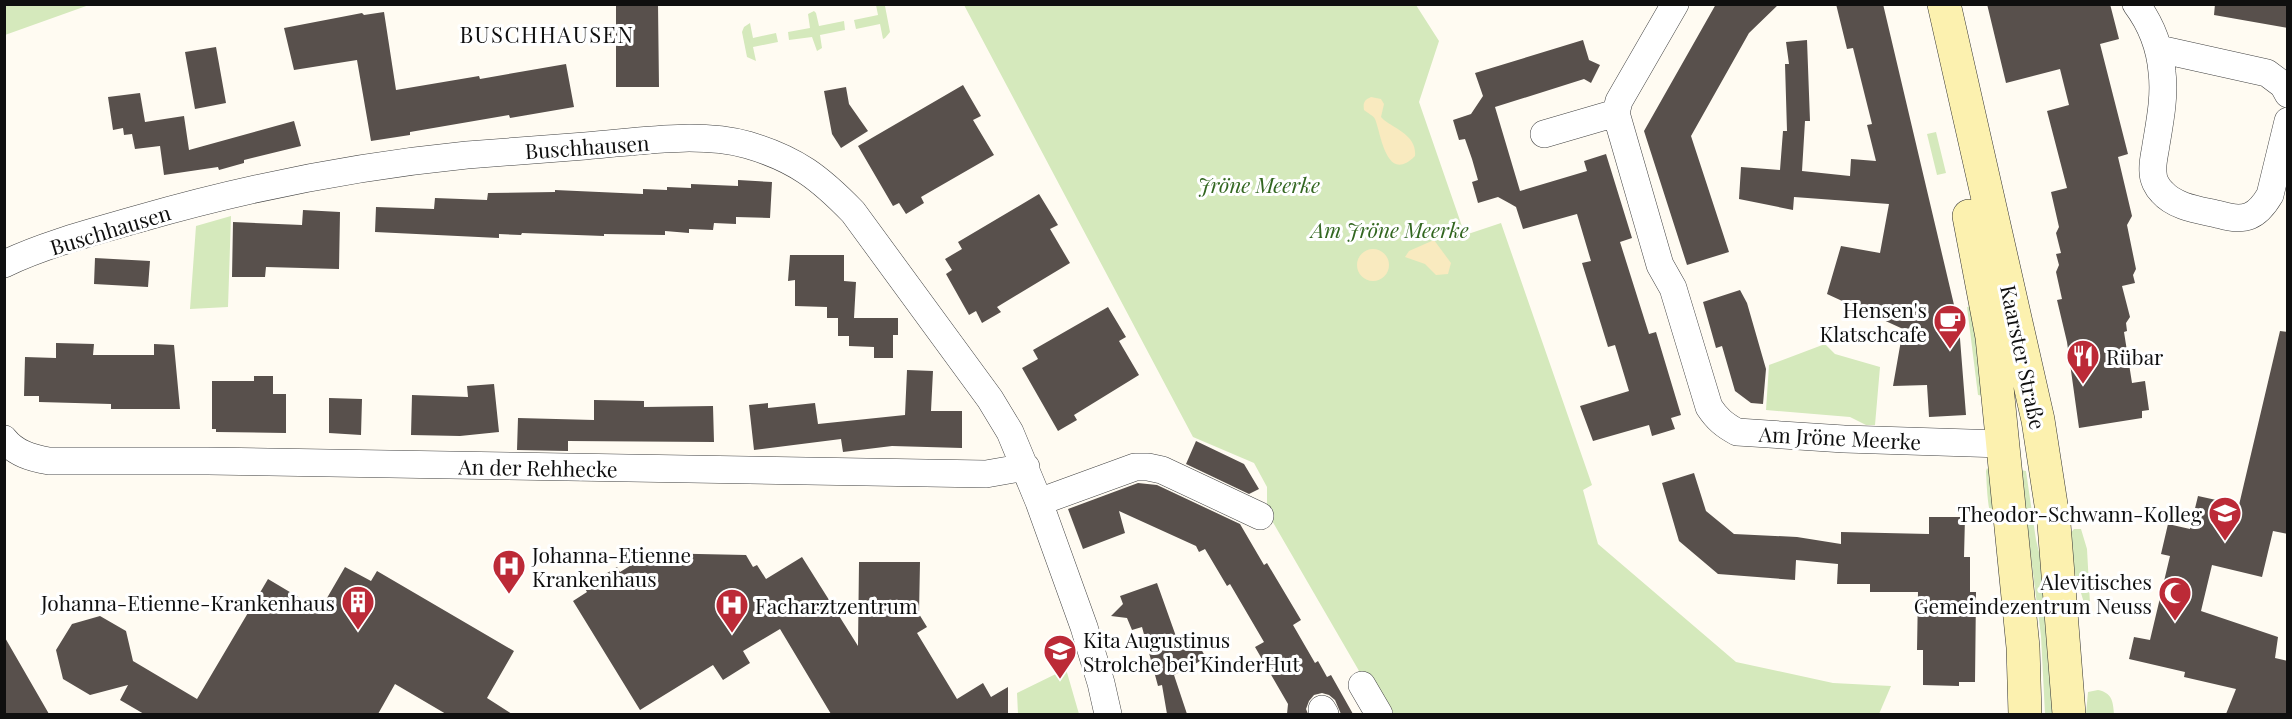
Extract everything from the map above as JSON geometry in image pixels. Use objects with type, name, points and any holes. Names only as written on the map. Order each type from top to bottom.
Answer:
[{"type":"main road","name":"Kaarster Straße","points":[[1921,4],[1979,259],[1992,338],[2023,647],[2025,714]]},
{"type":"main road","name":"Kaarster Straße","points":[[1944,4],[2038,420],[2057,553],[2069,714]]},
{"type":"main road","points":[[2002,444],[2018,447],[2028,458],[2057,553]]},
{"type":"street","points":[[1544,134],[1616,113],[1618,101],[1674,4]]},
{"type":"street","points":[[2136,4],[2160,49],[2163,74],[2161,111],[2152,171],[2155,182],[2171,200],[2187,207],[2227,217],[2241,219],[2254,214],[2265,204],[2270,195],[2288,121]]},
{"type":"street","points":[[2160,49],[2267,73],[2283,85],[2288,94]]},
{"type":"street","name":"Am Jröne Meerke","points":[[1616,113],[1660,265],[1673,288],[1709,407],[1723,425],[1737,432],[1844,439],[2002,444]]},
{"type":"street","name":"Buschhausen","points":[[4,264],[96,231],[174,208],[367,168],[466,155],[670,140],[712,139],[746,145],[782,157],[808,171],[831,190],[853,213],[990,399],[1010,432],[1039,502],[1087,639],[1108,714]]},
{"type":"street","name":"An der Rehhecke","points":[[4,439],[19,452],[32,458],[49,461],[208,461],[986,474],[1026,468]]},
{"type":"street","points":[[1039,502],[1135,467],[1148,467],[1162,470],[1260,516]]},
{"type":"street","points":[[1362,685],[1379,714]]},
{"type":"green space","points":[[5,4],[89,4],[89,5],[5,35]]},
{"type":"green space","points":[[876,5],[885,6],[890,32],[883,39],[880,24],[856,29],[854,20],[878,15]]},
{"type":"green space","name":"Jröne Meerke","points":[[964,5],[1416,5],[1439,41],[1419,102],[1465,235],[1501,223],[1592,485],[1583,490],[1598,544],[1736,662],[1833,683],[1891,686],[1879,714],[1384,714],[1267,512],[1267,487],[1254,463],[1193,437]]},
{"type":"green space","points":[[814,11],[819,26],[844,21],[845,30],[820,35],[822,48],[817,51],[812,37],[789,40],[788,32],[810,28],[808,14]]},
{"type":"green space","points":[[750,23],[753,38],[776,33],[778,42],[753,47],[756,61],[747,57],[742,32],[744,27]]},
{"type":"green space","points":[[1936,132],[1946,173],[1937,175],[1927,134]]},
{"type":"green space","points":[[231,216],[228,307],[190,309],[196,226]]},
{"type":"green space","points":[[1975,305],[1986,396],[1978,395],[1967,307]]},
{"type":"green space","points":[[1825,344],[1835,354],[1880,367],[1875,425],[1866,425],[1850,417],[1766,410],[1769,365]]},
{"type":"green space","points":[[1987,468],[1995,477],[1998,530],[1990,511]]},
{"type":"green space","points":[[2020,470],[2026,471],[2036,540],[2046,580],[2057,714],[2045,714],[2041,636]]},
{"type":"green space","points":[[2074,529],[2081,529],[2087,549],[2090,604],[2085,606],[2068,551],[2068,536]]},
{"type":"green space","points":[[1066,669],[1079,714],[1018,714],[1017,693]]},
{"type":"green space","points":[[2098,690],[2111,698],[2114,714],[2086,714],[2088,692]]},
{"type":"sand","points":[[1371,97],[1381,99],[1384,104],[1381,117],[1405,134],[1413,143],[1415,156],[1405,163],[1397,164],[1391,161],[1386,154],[1375,119],[1364,110],[1364,102]]},
{"type":"sand","points":[[1434,240],[1451,263],[1448,274],[1436,275],[1425,264],[1405,257],[1409,251]]},
{"type":"sand","points":[[1373,249],[1385,253],[1389,265],[1385,277],[1373,281],[1361,277],[1357,265],[1361,253]]},
{"type":"building","points":[[616,4],[658,4],[659,87],[616,87]]},
{"type":"building","points":[[1716,4],[1779,4],[1749,33],[1691,136],[1729,252],[1687,265],[1644,131]]},
{"type":"building","points":[[1836,4],[1883,4],[1959,326],[1966,415],[1929,417],[1927,385],[1893,386],[1903,329],[1827,294],[1841,246],[1880,253],[1889,204],[1794,197],[1793,210],[1739,199],[1741,167],[1780,170],[1783,131],[1787,131],[1785,64],[1789,64],[1786,42],[1807,40],[1810,121],[1805,121],[1802,171],[1850,176],[1851,159],[1876,161],[1867,125],[1872,124],[1853,48],[1847,49]]},
{"type":"building","points":[[1987,4],[2110,4],[2119,39],[2100,44],[2128,154],[2118,157],[2132,216],[2127,225],[2136,269],[2133,275],[2135,283],[2122,286],[2130,317],[2126,323],[2127,331],[2124,332],[2132,383],[2145,381],[2149,410],[2142,411],[2142,418],[2079,428],[2067,342],[2057,300],[2062,299],[2056,272],[2059,265],[2056,254],[2061,253],[2056,233],[2059,227],[2051,192],[2067,188],[2047,111],[2069,105],[2060,69],[2006,83]]},
{"type":"building","points":[[2215,4],[2288,4],[2288,28],[2214,15]]},
{"type":"building","points":[[384,12],[396,90],[479,76],[480,79],[566,64],[574,107],[510,118],[509,115],[371,141],[357,60],[294,70],[284,28],[362,13],[364,15]]},
{"type":"building","points":[[1583,40],[1589,60],[1600,65],[1591,83],[1584,79],[1495,107],[1520,191],[1587,171],[1584,161],[1606,154],[1632,238],[1620,242],[1649,334],[1656,332],[1681,415],[1671,418],[1675,429],[1652,436],[1649,425],[1593,441],[1580,406],[1629,391],[1615,345],[1608,347],[1582,263],[1591,261],[1577,214],[1523,229],[1516,207],[1498,197],[1478,203],[1472,182],[1478,180],[1472,159],[1465,139],[1459,140],[1453,120],[1471,114],[1483,96],[1475,73]]},
{"type":"building","points":[[216,47],[226,103],[195,109],[185,52]]},
{"type":"building","points":[[963,85],[981,116],[973,120],[994,155],[921,197],[924,203],[906,214],[899,203],[893,206],[858,146]]},
{"type":"building","points":[[846,87],[849,104],[868,131],[841,148],[832,134],[824,91]]},
{"type":"building","points":[[140,93],[145,122],[184,116],[189,150],[294,121],[301,146],[244,160],[244,163],[219,170],[218,167],[164,175],[160,146],[135,149],[132,134],[124,135],[123,128],[113,130],[108,97]]},
{"type":"building","points":[[738,180],[772,182],[770,218],[736,217],[736,224],[714,223],[713,230],[689,229],[689,233],[665,231],[665,235],[604,234],[604,236],[522,233],[521,235],[499,234],[499,238],[375,232],[376,207],[434,209],[435,198],[487,200],[488,193],[555,192],[555,190],[643,194],[643,189],[691,188],[691,184],[738,186]]},
{"type":"building","points":[[1039,194],[1058,225],[1050,229],[1070,263],[997,307],[1001,312],[982,323],[976,311],[969,315],[946,274],[952,270],[945,259],[962,249],[958,242]]},
{"type":"building","points":[[303,210],[340,212],[339,269],[266,267],[265,277],[232,277],[233,222],[302,225]]},
{"type":"building","points":[[790,255],[844,255],[844,281],[856,282],[854,318],[898,318],[898,335],[893,335],[893,358],[874,358],[874,347],[849,346],[849,336],[838,336],[838,318],[827,318],[827,307],[795,306],[795,280],[788,281]]},
{"type":"building","points":[[95,258],[150,261],[148,287],[94,284]]},
{"type":"building","points":[[1740,290],[1747,303],[1766,369],[1763,404],[1751,403],[1735,391],[1722,346],[1716,348],[1703,302]]},
{"type":"building","points":[[1108,307],[1126,337],[1119,341],[1139,375],[1074,415],[1077,420],[1058,431],[1022,368],[1038,359],[1033,350]]},
{"type":"building","points":[[2280,331],[2288,332],[2288,534],[2273,531],[2262,577],[2212,565],[2201,611],[2278,637],[2275,658],[2288,661],[2288,714],[2226,714],[2236,689],[2184,677],[2185,672],[2129,659],[2134,637],[2150,640],[2170,556],[2161,554],[2168,524],[2190,529],[2198,496],[2239,505]]},
{"type":"building","points":[[56,343],[94,344],[93,355],[154,355],[154,344],[174,345],[180,409],[111,409],[111,404],[39,402],[39,396],[24,396],[25,357],[56,358]]},
{"type":"building","points":[[907,370],[933,371],[931,411],[962,411],[962,448],[892,446],[843,452],[841,439],[754,450],[749,405],[768,403],[768,408],[815,403],[818,424],[905,415]]},
{"type":"building","points":[[254,376],[273,376],[273,394],[286,394],[286,433],[216,432],[216,429],[212,429],[212,381],[254,381]]},
{"type":"building","points":[[494,384],[499,432],[460,436],[411,435],[412,395],[468,397],[467,386]]},
{"type":"building","points":[[329,398],[362,399],[361,435],[329,433]]},
{"type":"building","points":[[594,400],[644,401],[644,407],[713,406],[714,442],[568,441],[568,451],[517,450],[518,418],[594,420]]},
{"type":"building","points":[[1196,441],[1244,464],[1259,489],[1249,494],[1186,464]]},
{"type":"building","points":[[1694,473],[1706,511],[1734,534],[1797,537],[1841,544],[1841,532],[1929,534],[1929,517],[1965,517],[1964,557],[1970,557],[1970,592],[1976,592],[1975,682],[1959,682],[1959,686],[1923,685],[1923,650],[1917,650],[1918,592],[1870,592],[1870,584],[1837,584],[1838,564],[1796,560],[1795,580],[1718,574],[1679,541],[1662,483]]},
{"type":"building","points":[[1138,483],[1157,485],[1240,524],[1264,565],[1267,563],[1301,620],[1293,625],[1315,663],[1318,661],[1327,677],[1331,675],[1353,714],[1341,714],[1335,700],[1322,693],[1314,695],[1309,701],[1306,709],[1308,714],[1287,714],[1288,704],[1255,647],[1264,642],[1230,584],[1227,586],[1205,549],[1199,552],[1196,546],[1119,511],[1125,533],[1083,549],[1068,509]]},
{"type":"building","points":[[651,553],[746,555],[753,567],[757,565],[766,579],[802,557],[858,646],[859,562],[920,562],[919,614],[927,627],[917,633],[957,699],[983,683],[991,697],[1008,687],[1008,714],[831,714],[780,629],[743,651],[750,663],[723,680],[713,665],[640,710],[573,601],[587,592],[584,587],[617,567],[620,572]]},
{"type":"building","name":"Johanna-Etienne-Krankenhaus","points":[[345,567],[371,581],[377,571],[514,651],[487,698],[512,714],[446,714],[395,684],[378,714],[144,714],[120,700],[128,685],[90,695],[63,679],[56,650],[72,624],[100,616],[126,631],[133,661],[197,699],[268,579],[320,610]]},
{"type":"building","points":[[1157,583],[1178,642],[1193,634],[1206,658],[1174,675],[1187,714],[1167,714],[1162,685],[1158,686],[1142,627],[1132,630],[1127,618],[1111,616],[1123,604],[1120,596]]},
{"type":"building","name":"Johanna-Etienne-Krankenhaus","points":[[4,636],[49,714],[4,714]]},
{"type":"place","name":"Hensen's Klatschcafe","points":[[1950,350]]},
{"type":"place","name":"Rübar","points":[[2083,385]]},
{"type":"place","name":"Theodor-Schwann-Kolleg","points":[[2225,542]]},
{"type":"place","name":"Johanna-Etienne Krankenhaus","points":[[509,595]]},
{"type":"place","name":"Alevitisches Gemeindezentrum Neuss","points":[[2175,622]]},
{"type":"place","name":"Johanna-Etienne-Krankenhaus","points":[[358,631]]},
{"type":"place","name":"Facharztzentrum","points":[[732,634]]},
{"type":"place","name":"Kita Augustinus Strolche bei KinderHut","points":[[1060,680]]},
{"type":"district","name":"BUSCHHAUSEN","points":[[547,34]]}]
